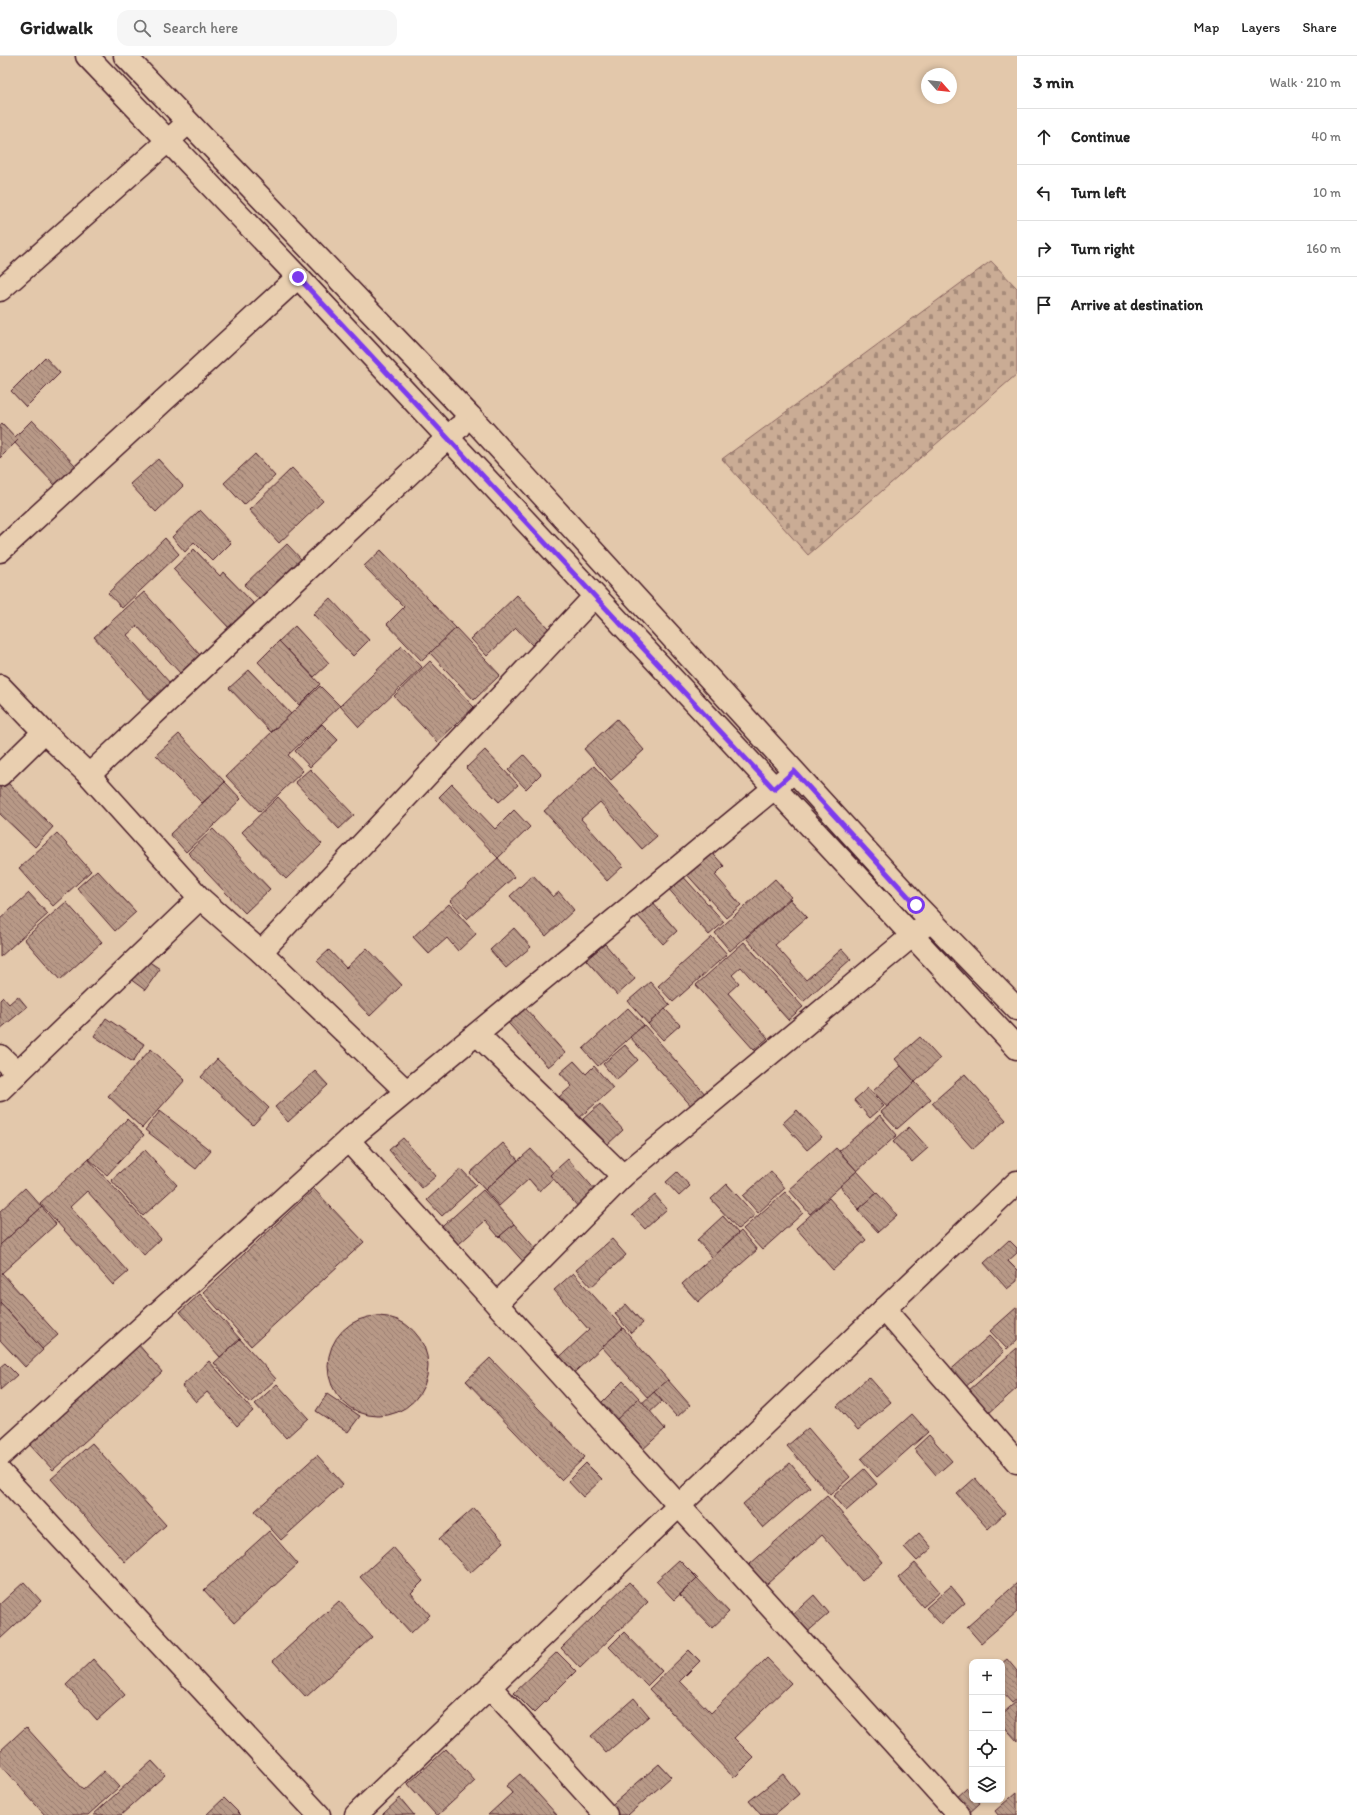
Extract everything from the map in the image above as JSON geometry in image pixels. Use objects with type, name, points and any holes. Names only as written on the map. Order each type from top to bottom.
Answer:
[{"type":"street","points":[[87,56],[298,277],[1017,1048]]},
{"type":"street","points":[[126,56],[188,123],[470,416],[931,920],[1017,1009]]},
{"type":"street","points":[[0,290],[188,123]]},
{"type":"street","points":[[0,551],[298,277]]},
{"type":"street","points":[[89,775],[470,416]]},
{"type":"street","points":[[262,952],[595,596]]},
{"type":"street","points":[[0,686],[44,732],[89,775],[200,898],[262,952],[406,1091]]},
{"type":"street","points":[[0,775],[44,732]]},
{"type":"street","points":[[0,1456],[348,1140],[794,771]]},
{"type":"street","points":[[0,1090],[200,898]]},
{"type":"street","points":[[497,1304],[623,1176],[931,920]]},
{"type":"street","points":[[477,1034],[623,1176]]},
{"type":"street","points":[[0,1056],[18,1073]]},
{"type":"street","points":[[348,1140],[960,1815]]},
{"type":"street","points":[[356,1815],[1017,1182]]},
{"type":"street","points":[[884,1309],[1017,1462]]},
{"type":"street","points":[[0,1472],[319,1815]]},
{"type":"street","points":[[490,1687],[606,1815]]},
{"type":"green space","points":[[991,261],[1017,288],[1017,374],[808,555],[722,459]]},
{"type":"building","points":[[45,357],[60,373],[26,407],[11,391]]},
{"type":"building","points":[[32,420],[76,466],[56,486],[12,440]]},
{"type":"building","points":[[2,423],[18,440],[0,458],[0,425]]},
{"type":"building","points":[[255,454],[275,476],[244,505],[224,483]]},
{"type":"building","points":[[158,459],[183,486],[156,512],[130,484]]},
{"type":"building","points":[[292,468],[323,501],[279,543],[249,510]]},
{"type":"building","points":[[200,510],[231,543],[213,561],[194,542],[185,552],[172,537]]},
{"type":"building","points":[[165,538],[179,554],[122,608],[108,593]]},
{"type":"building","points":[[287,544],[302,560],[260,600],[244,585]]},
{"type":"building","points":[[194,549],[220,576],[223,572],[255,605],[230,629],[173,569]]},
{"type":"building","points":[[381,550],[456,628],[422,661],[387,624],[404,607],[364,566]]},
{"type":"building","points":[[144,592],[200,655],[180,673],[137,626],[127,635],[170,683],[151,701],[94,637]]},
{"type":"building","points":[[517,595],[549,629],[532,645],[516,628],[487,656],[471,639]]},
{"type":"building","points":[[330,598],[369,640],[353,656],[313,614]]},
{"type":"building","points":[[295,626],[329,663],[314,677],[279,641]]},
{"type":"building","points":[[456,628],[500,675],[474,700],[430,653]]},
{"type":"building","points":[[279,641],[320,684],[299,705],[258,662]]},
{"type":"building","points":[[402,646],[422,667],[359,727],[340,706]]},
{"type":"building","points":[[430,661],[474,707],[437,742],[394,696]]},
{"type":"building","points":[[249,670],[291,714],[271,732],[229,688]]},
{"type":"building","points":[[320,686],[340,706],[288,755],[303,771],[260,812],[226,776]]},
{"type":"building","points":[[617,719],[644,750],[611,780],[584,749]]},
{"type":"building","points":[[322,724],[338,740],[310,767],[295,751]]},
{"type":"building","points":[[179,734],[225,782],[202,803],[156,755]]},
{"type":"building","points":[[485,750],[518,785],[499,802],[466,768]]},
{"type":"building","points":[[524,755],[541,774],[526,789],[508,770]]},
{"type":"building","points":[[594,766],[657,836],[642,849],[600,802],[581,819],[623,866],[607,881],[544,811]]},
{"type":"building","points":[[310,769],[354,815],[339,829],[295,782]]},
{"type":"building","points":[[6,781],[53,827],[35,847],[0,814],[0,787]]},
{"type":"building","points":[[225,782],[241,799],[186,852],[170,834]]},
{"type":"building","points":[[452,784],[495,829],[514,810],[530,827],[498,858],[439,797]]},
{"type":"building","points":[[278,797],[322,844],[286,879],[242,832]]},
{"type":"building","points":[[213,829],[270,889],[245,913],[188,853]]},
{"type":"building","points":[[57,833],[91,871],[53,906],[19,868]]},
{"type":"building","points":[[708,848],[724,866],[715,875],[741,905],[726,918],[683,870]]},
{"type":"building","points":[[498,858],[514,877],[467,919],[450,901]]},
{"type":"building","points":[[97,870],[136,912],[115,931],[77,888]]},
{"type":"building","points":[[680,873],[724,922],[709,935],[666,886]]},
{"type":"building","points":[[533,875],[553,897],[559,892],[574,910],[546,936],[510,896]]},
{"type":"building","points":[[775,879],[791,897],[730,951],[715,933]]},
{"type":"building","points":[[29,893],[48,914],[0,957],[0,919]]},
{"type":"building","points":[[790,899],[807,917],[775,945],[806,980],[842,949],[851,959],[803,1002],[746,938]]},
{"type":"building","points":[[66,902],[102,942],[60,980],[24,939]]},
{"type":"building","points":[[652,902],[677,931],[663,944],[637,915]]},
{"type":"building","points":[[449,904],[476,934],[458,951],[447,938],[429,954],[413,937]]},
{"type":"building","points":[[514,928],[531,947],[506,968],[490,950]]},
{"type":"building","points":[[712,937],[727,954],[673,1002],[658,986]]},
{"type":"building","points":[[744,942],[803,1007],[788,1020],[741,967],[732,975],[739,983],[728,993],[768,1038],[754,1050],[696,985]]},
{"type":"building","points":[[605,944],[635,979],[617,995],[586,960]]},
{"type":"building","points":[[367,948],[402,985],[370,1016],[317,961],[329,950],[346,968]]},
{"type":"building","points":[[145,959],[160,969],[145,990],[130,979]]},
{"type":"building","points":[[650,982],[670,1005],[648,1024],[628,1001]]},
{"type":"building","points":[[18,996],[27,1007],[0,1029],[0,1000],[3,997],[9,1004]]},
{"type":"building","points":[[518,1000],[565,1053],[548,1067],[501,1015]]},
{"type":"building","points":[[628,1008],[644,1025],[598,1066],[583,1049]]},
{"type":"building","points":[[665,1009],[680,1025],[663,1040],[648,1024]]},
{"type":"building","points":[[106,1018],[144,1044],[133,1062],[94,1036]]},
{"type":"building","points":[[644,1025],[707,1096],[694,1109],[630,1037]]},
{"type":"building","points":[[920,1037],[940,1059],[915,1082],[895,1059]]},
{"type":"building","points":[[625,1045],[638,1060],[616,1080],[603,1064]]},
{"type":"building","points":[[151,1049],[185,1080],[142,1128],[108,1096]]},
{"type":"building","points":[[217,1059],[269,1108],[253,1125],[201,1077]]},
{"type":"building","points":[[574,1061],[586,1074],[594,1066],[613,1088],[578,1119],[559,1097],[572,1086],[560,1073]]},
{"type":"building","points":[[901,1066],[915,1082],[887,1107],[873,1091]]},
{"type":"building","points":[[315,1071],[328,1085],[288,1122],[275,1107]]},
{"type":"building","points":[[965,1074],[1006,1120],[973,1149],[932,1103]]},
{"type":"building","points":[[915,1082],[931,1099],[897,1129],[881,1112]]},
{"type":"building","points":[[868,1088],[884,1106],[870,1118],[854,1100]]},
{"type":"building","points":[[600,1104],[623,1130],[607,1145],[583,1119]]},
{"type":"building","points":[[797,1110],[822,1137],[807,1150],[783,1123]]},
{"type":"building","points":[[160,1111],[211,1151],[196,1169],[145,1130]]},
{"type":"building","points":[[880,1115],[897,1135],[857,1171],[839,1151]]},
{"type":"building","points":[[127,1119],[144,1135],[107,1175],[89,1159]]},
{"type":"building","points":[[909,1127],[928,1148],[912,1162],[893,1142]]},
{"type":"building","points":[[403,1138],[436,1176],[422,1188],[389,1150]]},
{"type":"building","points":[[503,1143],[518,1160],[485,1190],[470,1173]]},
{"type":"building","points":[[836,1148],[857,1171],[810,1214],[789,1190]]},
{"type":"building","points":[[531,1149],[556,1176],[539,1191],[529,1179],[499,1206],[485,1190]]},
{"type":"building","points":[[145,1150],[177,1185],[143,1216],[111,1180]]},
{"type":"building","points":[[88,1159],[161,1239],[144,1255],[87,1191],[70,1207],[128,1272],[113,1285],[40,1203]]},
{"type":"building","points":[[568,1159],[598,1193],[580,1209],[550,1175]]},
{"type":"building","points":[[461,1169],[476,1185],[442,1216],[427,1200]]},
{"type":"building","points":[[771,1171],[785,1188],[758,1213],[743,1196]]},
{"type":"building","points":[[857,1171],[877,1193],[859,1209],[840,1186]]},
{"type":"building","points":[[677,1172],[690,1186],[679,1196],[666,1182]]},
{"type":"building","points":[[727,1184],[755,1215],[738,1229],[711,1199]]},
{"type":"building","points":[[25,1188],[42,1207],[0,1245],[0,1211]]},
{"type":"building","points":[[314,1189],[364,1242],[251,1346],[203,1292]]},
{"type":"building","points":[[483,1190],[514,1224],[499,1237],[485,1221],[451,1251],[435,1233]]},
{"type":"building","points":[[785,1192],[803,1213],[762,1250],[743,1229]]},
{"type":"building","points":[[877,1193],[897,1215],[878,1232],[858,1210]]},
{"type":"building","points":[[655,1195],[667,1209],[645,1229],[632,1215]]},
{"type":"building","points":[[829,1198],[866,1240],[833,1270],[796,1228]]},
{"type":"building","points":[[42,1207],[56,1224],[2,1273],[58,1335],[42,1349],[0,1302],[0,1245]]},
{"type":"building","points":[[723,1216],[738,1233],[712,1257],[697,1240]]},
{"type":"building","points":[[514,1224],[542,1256],[529,1268],[500,1236]]},
{"type":"building","points":[[741,1231],[757,1250],[698,1302],[682,1284]]},
{"type":"building","points":[[612,1239],[626,1255],[591,1287],[576,1270]]},
{"type":"building","points":[[1009,1240],[1017,1248],[1017,1253],[1008,1261],[1017,1270],[1017,1281],[1007,1289],[984,1263]]},
{"type":"building","points":[[573,1273],[623,1328],[567,1379],[553,1363],[589,1330],[554,1290]]},
{"type":"building","points":[[200,1294],[240,1339],[220,1357],[180,1312]]},
{"type":"building","points":[[0,1302],[43,1350],[25,1367],[0,1340]]},
{"type":"building","points":[[626,1304],[643,1323],[631,1333],[615,1314]]},
{"type":"building","points":[[1017,1307],[1017,1340],[1007,1349],[990,1331]]},
{"type":"building","points":[[378,1316],[397,1320],[413,1331],[424,1347],[428,1366],[424,1385],[413,1401],[397,1412],[378,1416],[359,1412],[343,1401],[332,1385],[328,1366],[332,1347],[343,1331],[359,1320]]},
{"type":"building","points":[[623,1328],[668,1380],[648,1398],[602,1347]]},
{"type":"building","points":[[989,1336],[1004,1352],[961,1391],[946,1374]]},
{"type":"building","points":[[240,1339],[276,1379],[250,1403],[214,1363]]},
{"type":"building","points":[[138,1344],[162,1372],[53,1470],[28,1443]]},
{"type":"building","points":[[1017,1348],[1017,1388],[988,1414],[968,1391]]},
{"type":"building","points":[[490,1358],[585,1457],[561,1480],[466,1381]]},
{"type":"building","points":[[209,1361],[253,1411],[237,1426],[207,1392],[196,1402],[182,1386]]},
{"type":"building","points":[[5,1363],[17,1375],[0,1390],[0,1367]]},
{"type":"building","points":[[869,1377],[891,1402],[858,1430],[837,1406]]},
{"type":"building","points":[[668,1380],[690,1405],[677,1417],[654,1392]]},
{"type":"building","points":[[623,1381],[639,1398],[611,1427],[594,1410]]},
{"type":"building","points":[[277,1384],[308,1418],[286,1438],[255,1404]]},
{"type":"building","points":[[654,1392],[662,1401],[647,1415],[639,1406]]},
{"type":"building","points":[[327,1394],[360,1416],[348,1432],[316,1411]]},
{"type":"building","points":[[639,1398],[665,1429],[640,1452],[614,1422]]},
{"type":"building","points":[[912,1414],[928,1432],[877,1477],[861,1459]]},
{"type":"building","points":[[808,1428],[850,1477],[830,1495],[787,1446]]},
{"type":"building","points":[[929,1435],[952,1461],[936,1475],[914,1449]]},
{"type":"building","points":[[92,1443],[166,1525],[125,1562],[51,1479]]},
{"type":"building","points":[[317,1455],[343,1484],[281,1540],[255,1511]]},
{"type":"building","points":[[586,1463],[602,1479],[583,1497],[568,1481]]},
{"type":"building","points":[[790,1463],[810,1487],[763,1528],[743,1504]]},
{"type":"building","points":[[864,1469],[877,1484],[846,1511],[833,1496]]},
{"type":"building","points":[[975,1478],[1005,1513],[988,1529],[957,1494]]},
{"type":"building","points":[[827,1496],[883,1562],[862,1581],[822,1535],[758,1592],[741,1572]]},
{"type":"building","points":[[474,1508],[504,1542],[470,1573],[439,1539]]},
{"type":"building","points":[[269,1531],[298,1564],[234,1623],[204,1590]]},
{"type":"building","points":[[919,1533],[932,1548],[917,1561],[904,1547]]},
{"type":"building","points":[[393,1547],[423,1581],[411,1593],[430,1615],[411,1633],[360,1577]]},
{"type":"building","points":[[679,1560],[697,1578],[674,1600],[656,1581]]},
{"type":"building","points":[[915,1563],[940,1592],[923,1607],[898,1578]]},
{"type":"building","points":[[697,1578],[729,1612],[712,1628],[680,1595]]},
{"type":"building","points":[[24,1582],[41,1601],[0,1639],[0,1604]]},
{"type":"building","points":[[629,1582],[648,1602],[580,1668],[561,1648]]},
{"type":"building","points":[[1017,1583],[1017,1612],[981,1643],[967,1627]]},
{"type":"building","points":[[951,1586],[965,1603],[941,1624],[926,1608]]},
{"type":"building","points":[[814,1595],[829,1613],[804,1635],[789,1618]]},
{"type":"building","points":[[339,1601],[372,1637],[306,1697],[273,1661]]},
{"type":"building","points":[[624,1632],[662,1671],[647,1686],[609,1647]]},
{"type":"building","points":[[689,1650],[700,1661],[680,1681],[711,1713],[767,1658],[791,1683],[734,1738],[754,1758],[734,1778],[649,1689]]},
{"type":"building","points":[[557,1652],[576,1671],[534,1713],[514,1693]]},
{"type":"building","points":[[93,1659],[125,1695],[97,1720],[66,1685]]},
{"type":"building","points":[[1007,1659],[1017,1671],[1017,1699],[1012,1703],[1005,1695],[1005,1661]]},
{"type":"building","points":[[634,1698],[649,1716],[606,1753],[591,1736]]},
{"type":"building","points":[[1017,1701],[1017,1741],[1005,1727],[1005,1711]]},
{"type":"building","points":[[26,1727],[83,1790],[104,1771],[119,1787],[88,1815],[45,1815],[0,1765],[0,1751]]},
{"type":"building","points":[[446,1749],[475,1781],[438,1815],[436,1815],[408,1784]]},
{"type":"building","points":[[152,1761],[165,1775],[121,1815],[93,1815]]},
{"type":"building","points":[[659,1764],[671,1777],[628,1815],[612,1815],[607,1809]]},
{"type":"building","points":[[520,1774],[557,1815],[488,1815],[512,1793],[506,1786]]},
{"type":"building","points":[[783,1774],[799,1794],[774,1815],[761,1815],[749,1801]]},
{"type":"building","points":[[967,1788],[969,1790],[969,1803],[980,1803],[967,1815],[953,1801]]},
{"type":"building","points":[[1017,1792],[1017,1815],[998,1815],[995,1811]]},
{"type":"building","points":[[224,1798],[241,1815],[206,1815]]},
{"type":"building","points":[[400,1798],[414,1815],[383,1815],[383,1814]]},
{"type":"route","points":[[298,277],[774,789],[794,771],[916,905]]}]
